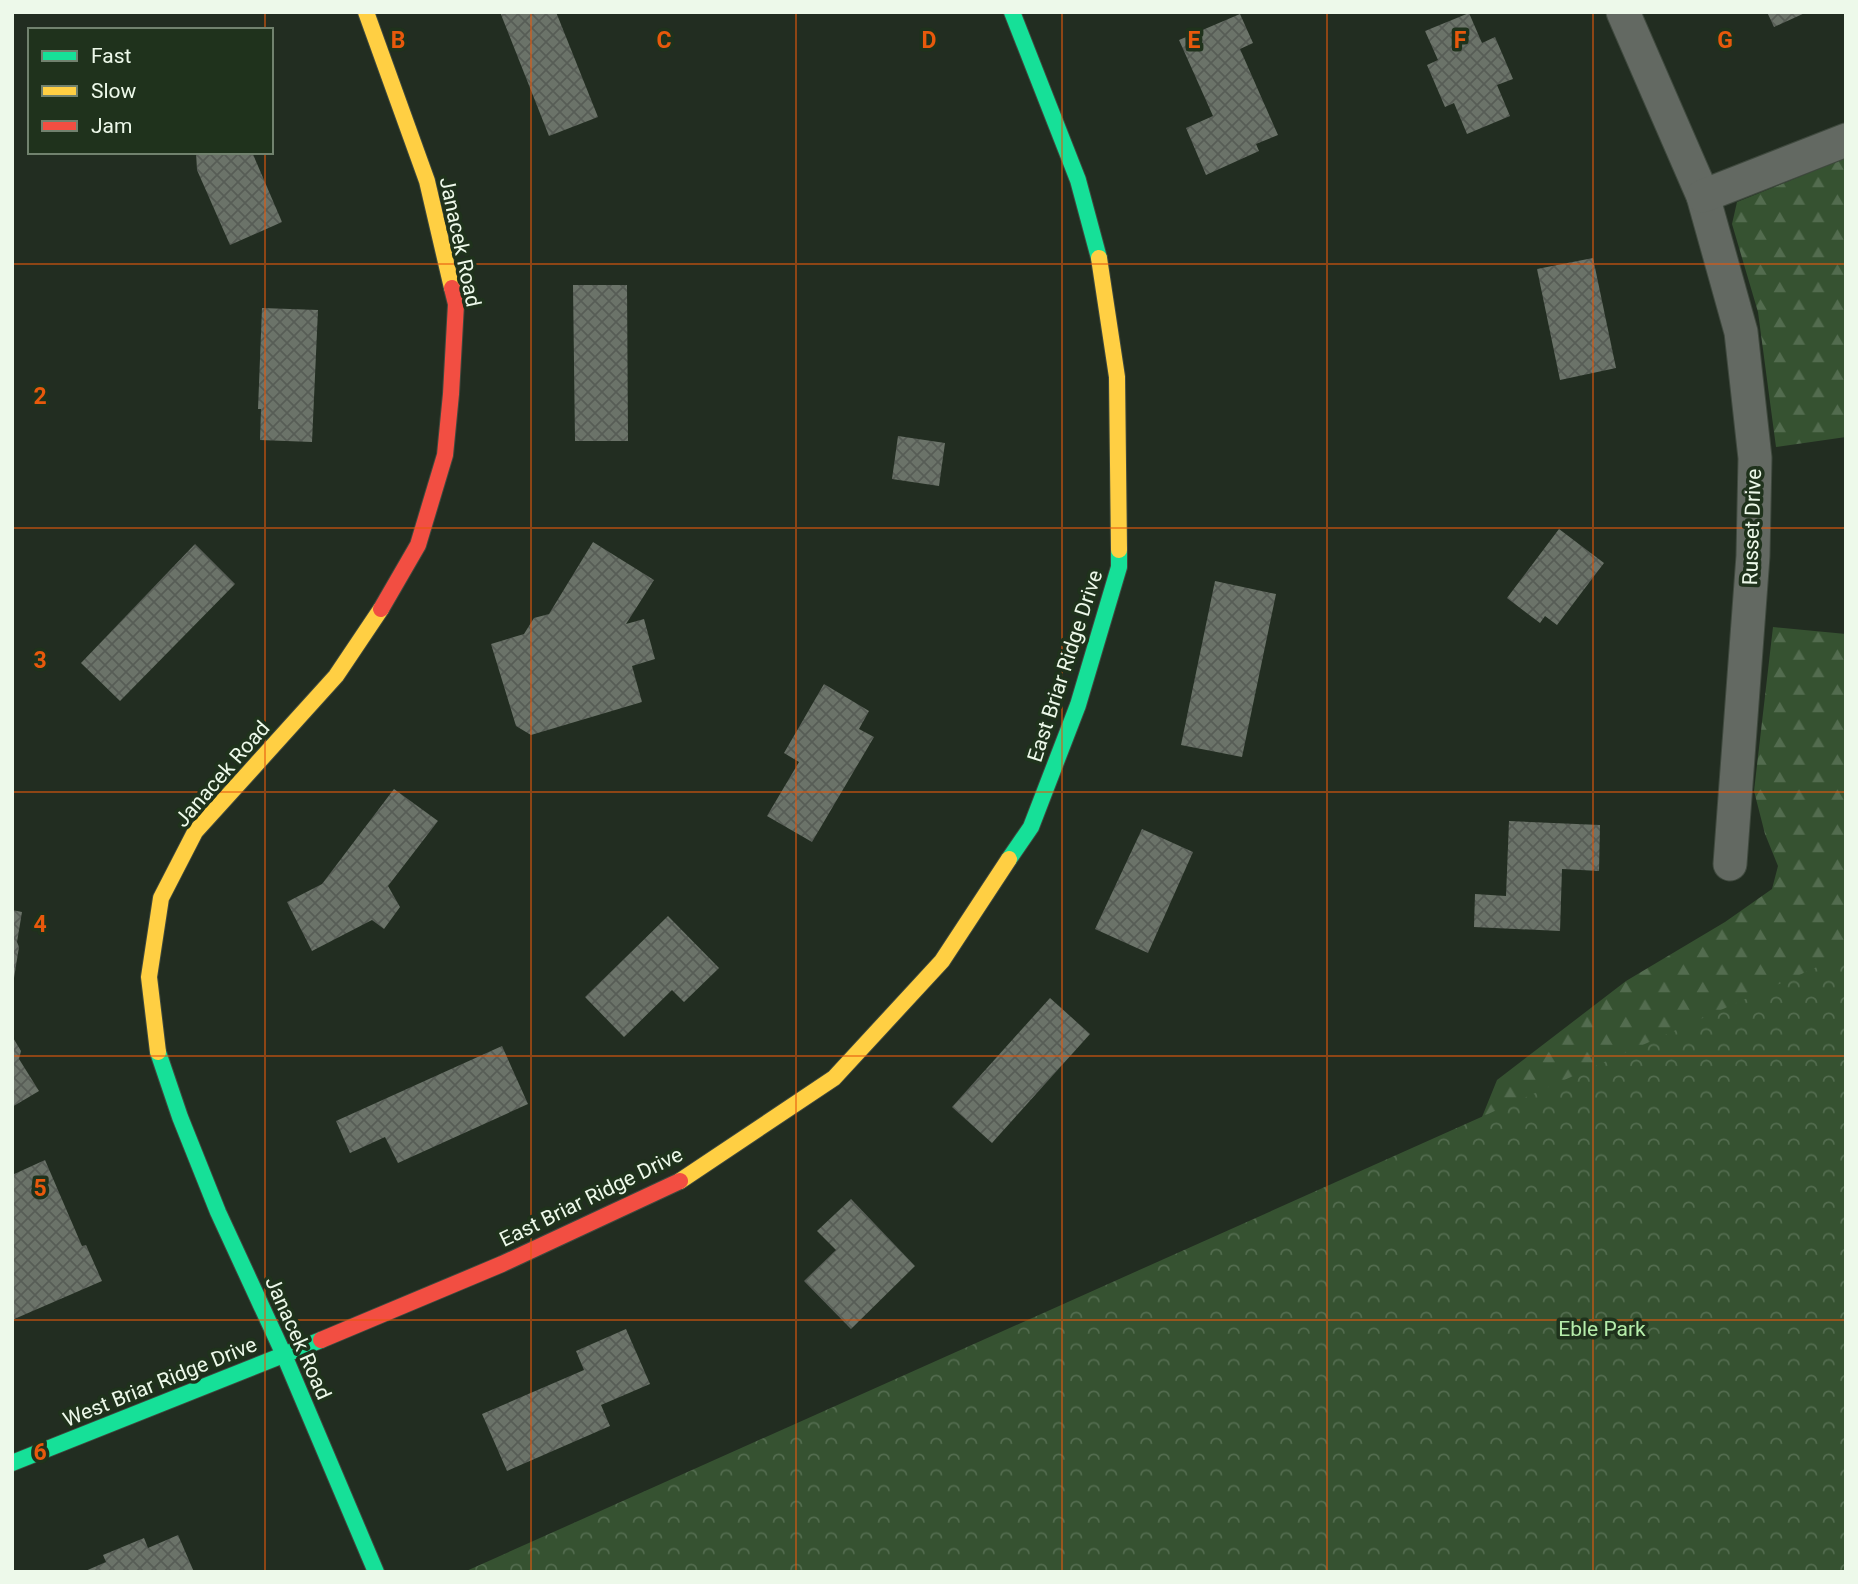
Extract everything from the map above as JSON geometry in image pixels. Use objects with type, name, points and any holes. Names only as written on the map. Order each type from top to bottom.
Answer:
[{"type":"street","name":"Janacek Road","points":[[366,12],[427,181],[456,304],[452,394],[445,455],[418,545],[384,605],[336,676],[195,832],[161,898],[149,977],[158,1051],[180,1117],[218,1212],[284,1355],[376,1572]]},
{"type":"street","name":"East Briar Ridge Drive","points":[[284,1355],[502,1264],[684,1179],[834,1078],[942,961],[1031,827],[1078,705],[1119,567],[1118,377],[1101,267],[1078,180],[1012,12]]},
{"type":"street","name":"Russet Drive","points":[[1623,12],[1703,196],[1741,332],[1755,458],[1753,556],[1730,864]]},
{"type":"street","points":[[1703,196],[1846,140]]},
{"type":"street","name":"West Briar Ridge Drive","points":[[12,1463],[284,1355]]},
{"type":"green space","points":[[1846,158],[1846,437],[1776,447],[1758,312],[1732,224],[1737,202]]},
{"type":"green space","points":[[1773,627],[1846,634],[1846,1572],[1482,1117],[1497,1080],[1626,981],[1725,922],[1772,889],[1778,866],[1765,834],[1754,791]]},
{"type":"green space","name":"Eble Park","points":[[1846,954],[1846,1572],[464,1572]]},
{"type":"building","points":[[500,12],[556,12],[598,117],[549,136]]},
{"type":"building","points":[[1767,12],[1807,12],[1774,27]]},
{"type":"building","points":[[1469,13],[1482,43],[1495,37],[1513,79],[1497,85],[1510,116],[1467,134],[1454,103],[1445,107],[1427,65],[1438,60],[1425,31]]},
{"type":"building","points":[[1240,14],[1253,43],[1240,49],[1278,135],[1256,144],[1259,151],[1206,175],[1186,128],[1213,116],[1179,40]]},
{"type":"building","points":[[196,154],[253,154],[282,222],[230,245],[197,170]]},
{"type":"building","points":[[1593,258],[1616,368],[1560,380],[1537,269]]},
{"type":"building","points":[[573,285],[627,285],[628,441],[575,441]]},
{"type":"building","points":[[262,308],[318,310],[312,442],[260,440],[261,409],[258,409]]},
{"type":"building","points":[[898,436],[945,443],[939,486],[892,479]]},
{"type":"building","points":[[1559,529],[1604,563],[1557,625],[1545,616],[1540,623],[1507,598]]},
{"type":"building","points":[[593,542],[654,580],[626,624],[644,619],[655,659],[632,666],[642,702],[531,735],[516,726],[491,644],[524,634],[534,618],[549,614]]},
{"type":"building","points":[[195,544],[235,584],[120,701],[81,663]]},
{"type":"building","points":[[1215,581],[1276,594],[1242,757],[1181,745]]},
{"type":"building","points":[[824,684],[869,711],[859,729],[874,737],[812,842],[767,816],[799,762],[784,753]]},
{"type":"building","points":[[394,789],[438,821],[388,886],[400,907],[384,929],[372,920],[312,951],[287,902],[322,884]]},
{"type":"building","points":[[1509,821],[1600,825],[1599,871],[1562,869],[1560,931],[1474,927],[1475,894],[1506,896]]},
{"type":"building","points":[[1142,829],[1193,852],[1148,953],[1095,929]]},
{"type":"building","points":[[12,910],[22,912],[14,978],[12,978]]},
{"type":"building","points":[[668,916],[719,968],[684,1002],[672,990],[624,1037],[585,997]]},
{"type":"building","points":[[1050,998],[1090,1034],[992,1143],[952,1107]]},
{"type":"building","points":[[12,1036],[21,1051],[19,1059],[39,1091],[12,1107]]},
{"type":"building","points":[[502,1046],[528,1104],[398,1163],[385,1137],[350,1153],[336,1121]]},
{"type":"building","points":[[45,1160],[82,1246],[86,1245],[102,1281],[12,1320],[12,1175]]},
{"type":"building","points":[[851,1199],[915,1266],[851,1329],[804,1281],[836,1250],[817,1231]]},
{"type":"building","points":[[626,1329],[650,1384],[601,1405],[610,1426],[507,1471],[482,1414],[584,1370],[576,1351]]},
{"type":"building","points":[[178,1535],[194,1572],[83,1572],[106,1562],[103,1555],[144,1538],[148,1548]]},
{"type":"traffic: fast","points":[[1012,12],[1078,180],[1099,258]]},
{"type":"traffic: fast","points":[[1009,859],[1031,827],[1078,705],[1119,567],[1119,550]]},
{"type":"traffic: fast","points":[[158,1052],[180,1117],[218,1212],[284,1355],[376,1572]]},
{"type":"traffic: fast","points":[[12,1463],[321,1340]]},
{"type":"traffic: slow","points":[[366,12],[427,181],[452,288]]},
{"type":"traffic: slow","points":[[1099,258],[1117,377],[1119,550]]},
{"type":"traffic: slow","points":[[158,1052],[149,977],[161,898],[195,832],[336,676],[381,609]]},
{"type":"traffic: slow","points":[[680,1181],[834,1078],[942,961],[1009,859]]},
{"type":"traffic: jam","points":[[381,609],[418,545],[445,455],[456,304],[452,288]]},
{"type":"traffic: jam","points":[[321,1340],[502,1264],[680,1181]]}]
